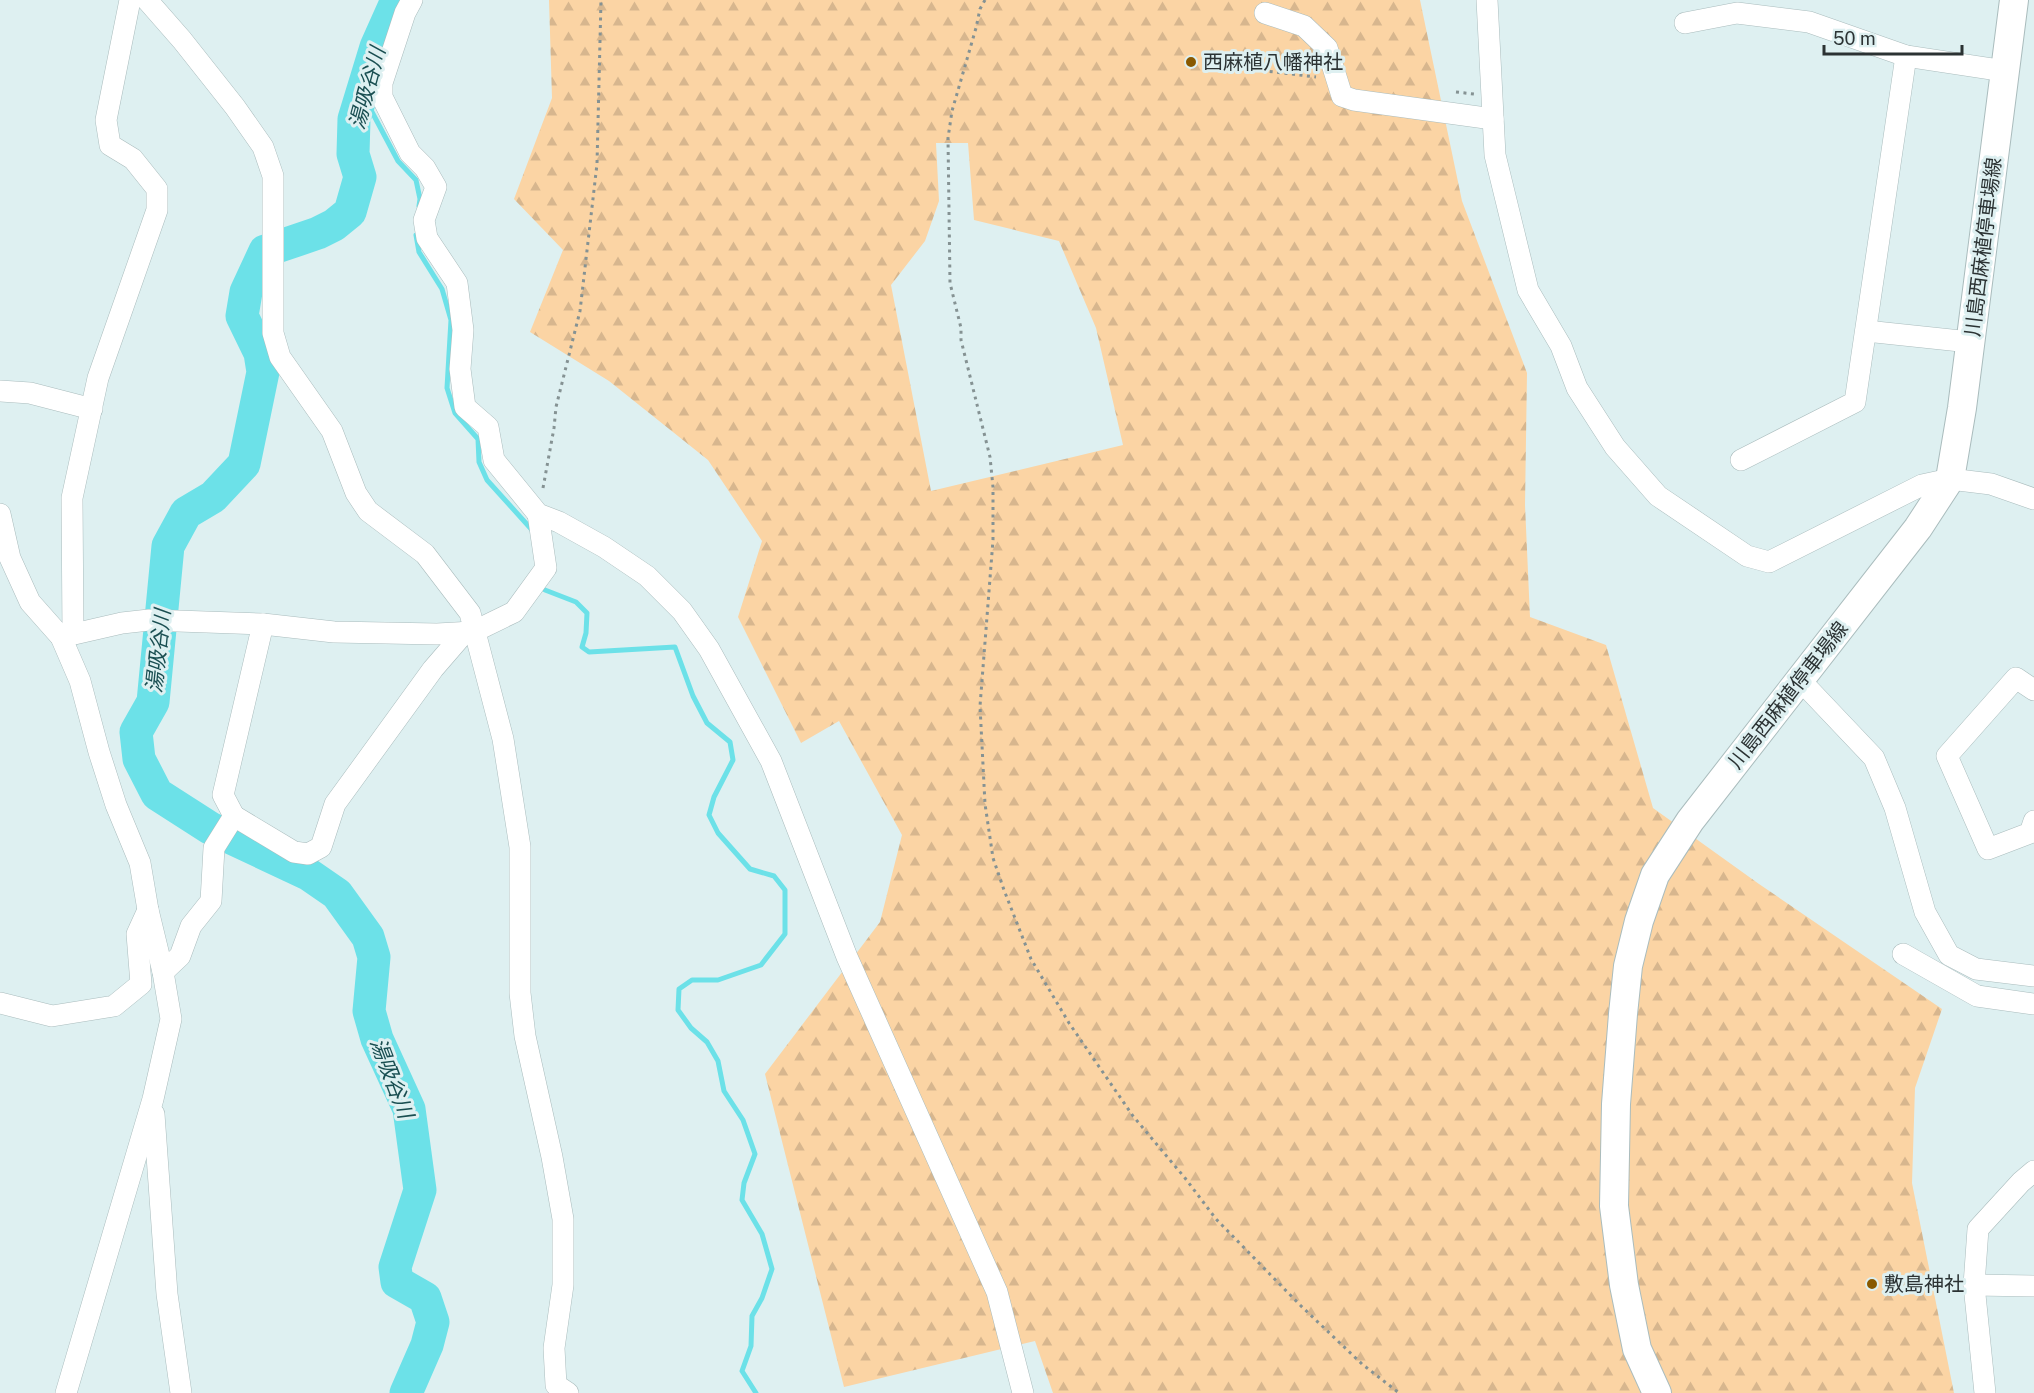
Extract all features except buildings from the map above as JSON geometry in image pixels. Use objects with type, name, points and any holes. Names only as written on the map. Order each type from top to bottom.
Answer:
[{"type":"main road","name":"川島西麻植停車場線","points":[[1656,1393],[1637,1349],[1624,1284],[1614,1206],[1616,1104],[1628,966],[1639,921],[1655,875],[1690,821],[1918,528],[1950,479],[2014,0]]},
{"type":"street","points":[[66,1393],[153,1099],[171,1019],[140,863],[116,805],[99,752],[67,635],[72,498],[98,378],[157,210],[157,189],[133,159],[110,145],[106,120],[130,0]]},
{"type":"street","points":[[147,0],[236,107],[263,147],[273,176],[273,333],[280,357],[332,432],[356,493],[368,511],[425,554],[470,613],[469,632],[502,739],[520,847],[520,993],[525,1036],[552,1157],[563,1219],[563,1285],[554,1348],[556,1384],[568,1393]]},
{"type":"street","points":[[412,0],[405,13],[382,82],[382,98],[410,153],[425,168],[436,187],[424,220],[427,238],[457,283],[463,330],[460,369],[465,407],[488,427],[494,460],[538,514],[559,522],[613,553],[647,576],[682,611],[709,649],[765,751],[847,957],[997,1292],[1023,1393]]},
{"type":"street","points":[[1487,0],[1495,155],[1528,291],[1561,346],[1577,388],[1615,447],[1658,496],[1747,556],[1769,562],[1922,485],[1950,479],[1991,484],[2034,499]]},
{"type":"street","points":[[1265,13],[1304,26],[1327,48],[1342,96],[1354,100],[1493,119]]},
{"type":"street","points":[[1685,23],[1737,13],[1809,22],[1906,56],[2005,71]]},
{"type":"street","points":[[1742,460],[1856,402],[1906,56]]},
{"type":"street","points":[[1866,331],[1970,342]]},
{"type":"street","points":[[0,391],[30,393],[92,410]]},
{"type":"street","points":[[0,514],[10,558],[30,602],[67,635]]},
{"type":"street","points":[[67,635],[122,623],[158,620],[263,624],[334,632],[437,634],[469,632],[514,612],[546,568],[538,514]]},
{"type":"street","points":[[263,624],[223,795],[231,821],[294,852],[308,855],[321,848],[335,804],[433,669],[469,632]]},
{"type":"street","points":[[2034,690],[2016,678],[1947,756],[1988,849],[2030,833],[2034,821]]},
{"type":"street","points":[[1800,680],[1874,758],[1895,808],[1925,912],[1949,955],[1976,969],[2034,976]]},
{"type":"street","points":[[163,972],[180,956],[191,926],[211,901],[214,848],[231,821]]},
{"type":"street","points":[[0,1003],[52,1016],[114,1006],[141,984],[137,934],[148,910]]},
{"type":"street","points":[[1903,954],[1977,996],[2034,1004]]},
{"type":"street","points":[[1976,969],[1977,996]]},
{"type":"street","points":[[153,1099],[167,1294],[181,1393]]},
{"type":"street","points":[[1985,1393],[1974,1285],[1978,1229],[2034,1171]]},
{"type":"street","points":[[1974,1285],[2034,1286]]},
{"type":"path","points":[[538,514],[556,407],[580,311],[597,164],[601,0]]},
{"type":"path","points":[[985,0],[980,9],[955,101],[948,138],[950,283],[961,328],[961,340],[990,458],[993,487],[993,540],[980,706],[985,804],[993,858],[1031,959],[1069,1023],[1133,1116],[1216,1219],[1347,1349],[1399,1393]]},
{"type":"green space","points":[[549,0],[1420,0],[1462,201],[1527,373],[1525,505],[1530,617],[1606,645],[1653,808],[1759,884],[1942,1009],[1915,1088],[1912,1183],[1954,1393],[1053,1393],[1035,1341],[844,1387],[765,1074],[880,922],[902,835],[839,721],[801,743],[738,617],[762,541],[708,460],[609,381],[530,332],[563,250],[514,199],[552,98]],"holes":[[[936,143],[968,143],[974,220],[1059,241],[1096,328],[1123,445],[931,491],[891,285],[925,241],[939,201]]]},
{"type":"waterway","name":"湯吸谷川","points":[[397,0],[376,47],[354,119],[353,154],[360,177],[350,212],[334,225],[318,233],[265,251],[246,292],[242,316],[260,353],[263,372],[244,464],[213,497],[186,513],[168,546],[153,702],[136,732],[139,759],[157,794],[210,828],[308,874],[337,894],[368,937],[374,957],[369,1011],[377,1039],[409,1109],[420,1190],[395,1267],[397,1282],[425,1298],[433,1322],[427,1345],[406,1393]]},
{"type":"waterway","points":[[363,95],[398,161],[416,180],[419,206]]},
{"type":"waterway","points":[[416,235],[419,252],[442,289],[451,320],[447,388],[455,413],[478,439],[479,462],[487,480],[533,531]]},
{"type":"waterway","points":[[545,590],[576,602],[587,613],[586,633],[582,647],[589,652],[675,647],[693,696],[707,723],[730,742],[733,760],[714,797],[709,815],[718,833],[750,869],[774,876],[785,890],[785,934],[761,965],[718,980],[692,980],[679,989],[678,1010],[691,1028],[707,1042],[718,1061],[724,1091],[743,1120],[755,1154],[744,1183],[742,1200],[762,1234],[772,1269],[762,1298],[752,1316],[751,1346],[742,1371],[756,1393]]},
{"type":"place","name":"西麻植八幡神社","points":[[1191,62]]},
{"type":"place","name":"敷島神社","points":[[1872,1284]]}]
